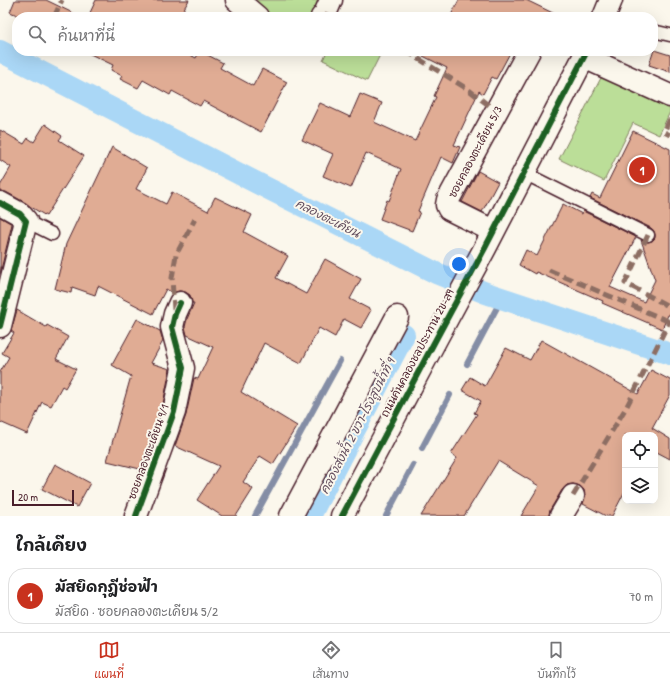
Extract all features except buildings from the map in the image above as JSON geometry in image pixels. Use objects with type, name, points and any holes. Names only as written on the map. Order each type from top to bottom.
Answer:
[{"type":"street","points":[[237,0],[250,12]]},
{"type":"street","points":[[325,12],[331,0]]},
{"type":"street","points":[[606,12],[611,0]]},
{"type":"street","name":"ซอยคลองตะเคียน 5/3","points":[[489,240],[449,209],[447,205],[448,200],[526,56]]},
{"type":"street","name":"ถนนคันคลองชลประทาน 2ข-ส9","points":[[342,516],[489,240],[584,56]]},
{"type":"street","points":[[589,56],[670,96]]},
{"type":"street","points":[[0,204],[20,214],[26,221],[0,326]]},
{"type":"street","name":"ซอยคลองตะเคียน 9/1","points":[[136,516],[174,412],[183,368],[172,328],[175,314],[180,303]]},
{"type":"street","points":[[291,516],[397,317]]},
{"type":"street","points":[[561,516],[573,496]]},
{"type":"lane","points":[[658,32],[670,35]]},
{"type":"lane","points":[[524,173],[648,235]]},
{"type":"lane","points":[[26,221],[52,234]]},
{"type":"green space","points":[[250,0],[323,0],[317,12],[264,12]]},
{"type":"green space","points":[[325,56],[380,56],[367,81],[323,60]]},
{"type":"green space","points":[[603,74],[670,104],[670,112],[659,135],[633,123],[604,181],[559,159]]},
{"type":"waterway","name":"คลองตะเคียน","points":[[0,51],[436,273],[486,293],[670,354]]},
{"type":"waterway","points":[[467,364],[502,298]]},
{"type":"waterway","name":"คลองส่งน้ำ 2 ขวา-โรงสูบน้ำที่ 9","points":[[310,516],[404,335]]},
{"type":"waterway","points":[[255,516],[340,361]]},
{"type":"waterway","points":[[422,448],[450,395]]},
{"type":"waterway","points":[[386,516],[413,465]]},
{"type":"marked path","points":[[56,12],[62,0]]},
{"type":"marked path","points":[[414,56],[469,90],[496,111]]},
{"type":"marked path","points":[[670,119],[664,132],[670,135]]},
{"type":"marked path","points":[[174,310],[172,278],[176,255],[195,219]]},
{"type":"marked path","points":[[648,235],[625,283],[670,307]]},
{"type":"marked path","points":[[549,270],[670,322]]},
{"type":"marked path","points":[[573,496],[627,406],[670,320]]},
{"type":"cycle path","points":[[342,516],[485,248],[584,56]]},
{"type":"cycle path","points":[[0,203],[20,214],[26,221],[0,326]]},
{"type":"cycle path","points":[[136,516],[174,412],[183,368],[172,327],[175,314],[180,303]]},
{"type":"place","name":"มัสยิดกุฎีช่อฟ้า","points":[[642,170]]}]
